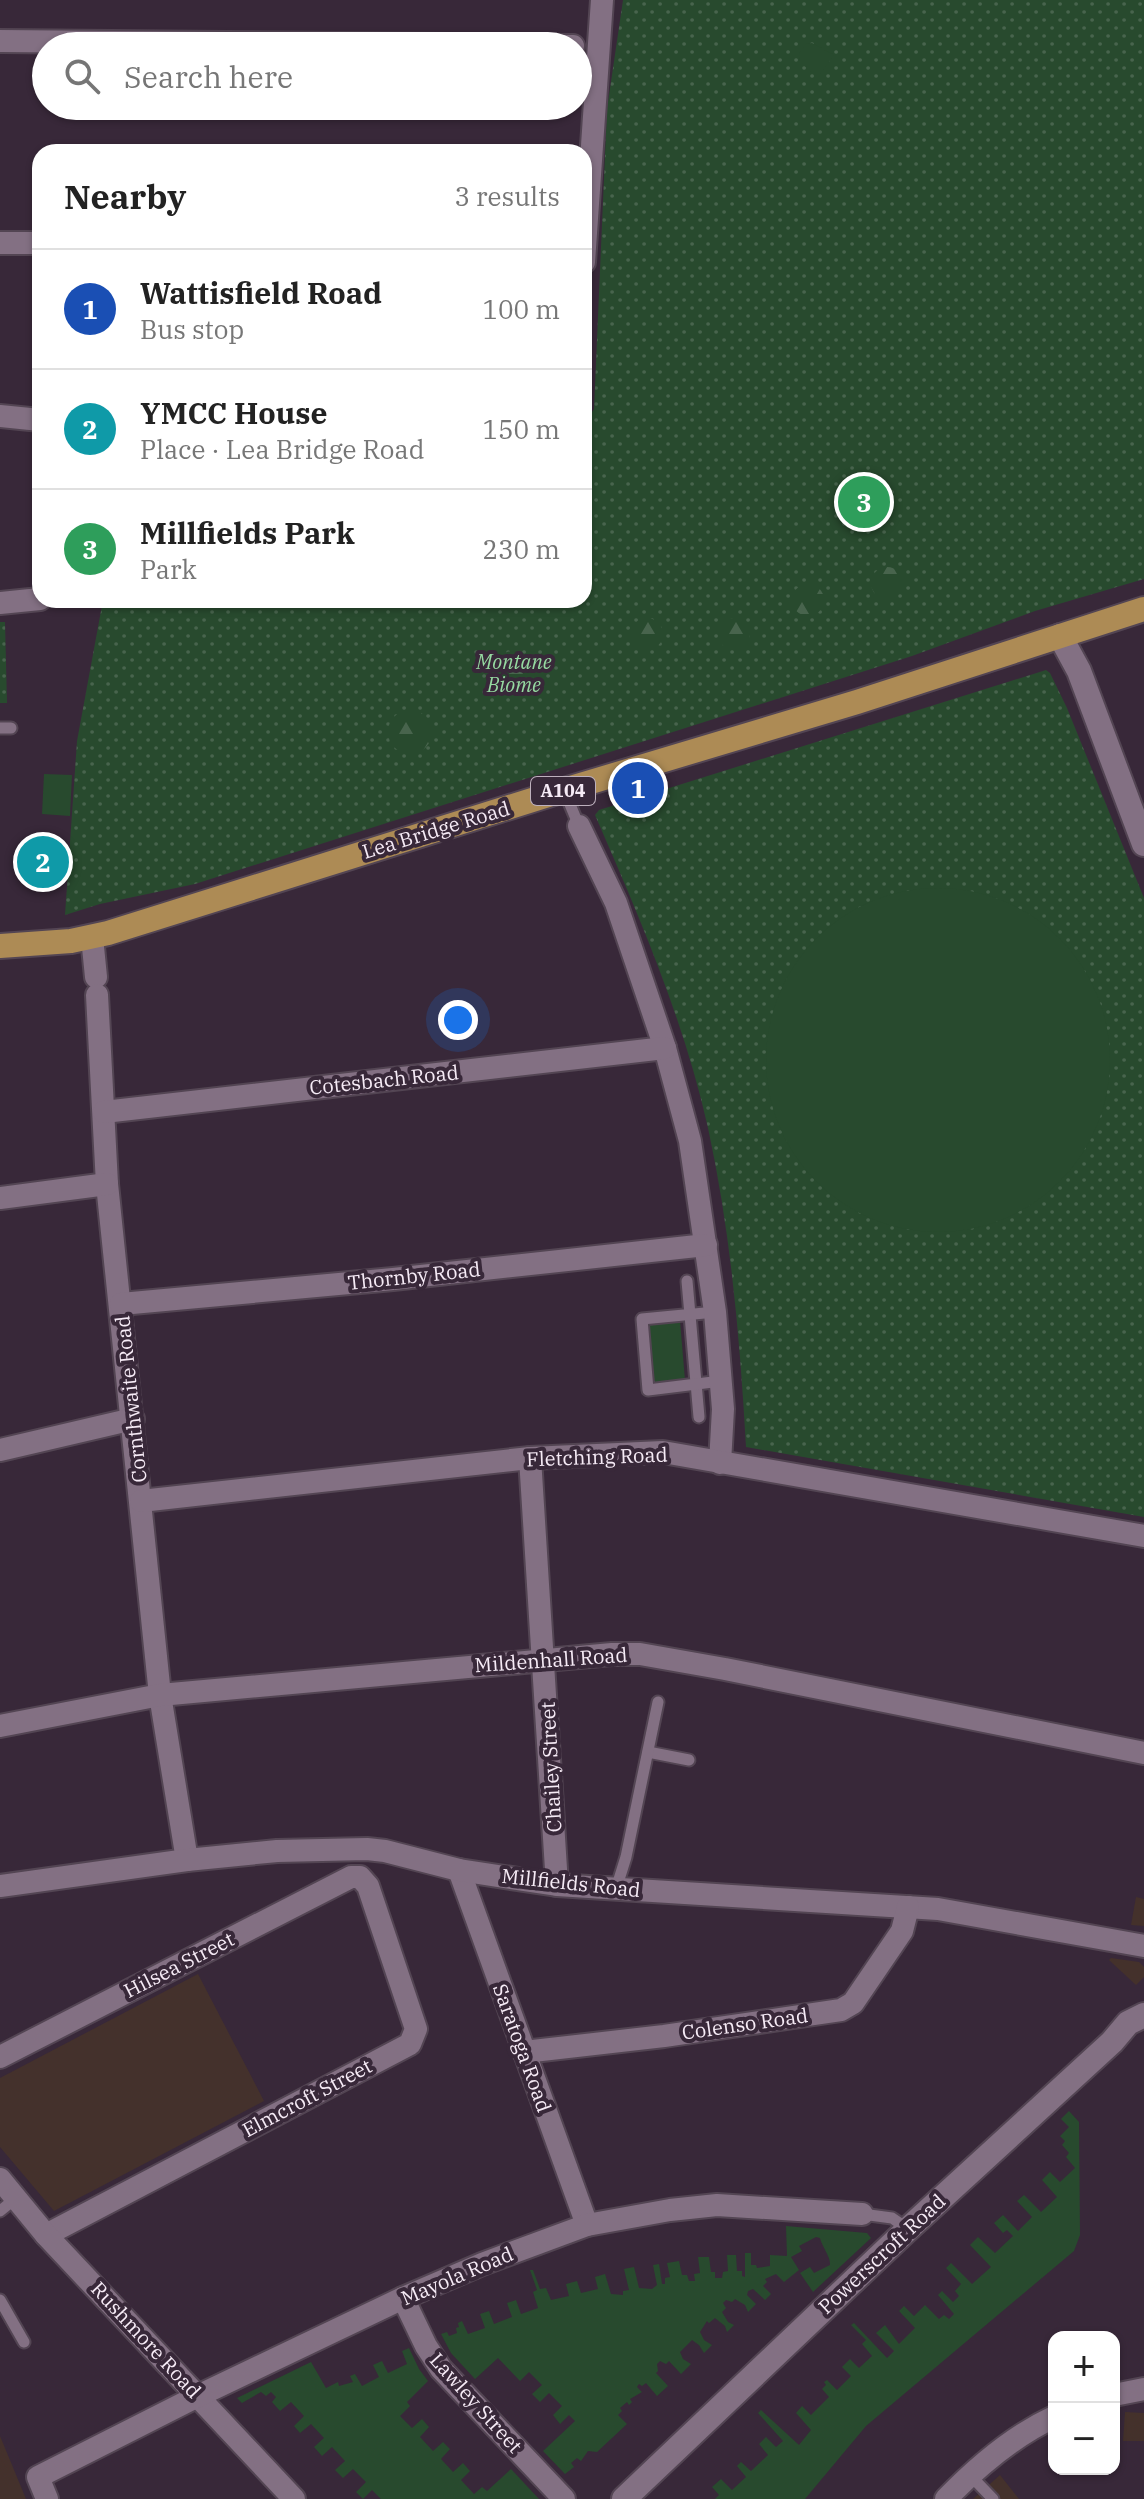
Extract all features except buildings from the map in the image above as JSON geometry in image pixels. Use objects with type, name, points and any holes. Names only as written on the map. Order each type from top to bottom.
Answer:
[{"type":"main road","name":"Lea Bridge Road","points":[[0,946],[92,937],[857,702],[1144,609]]},
{"type":"street","points":[[589,32],[602,0]]},
{"type":"street","points":[[0,41],[32,41]]},
{"type":"street","points":[[584,120],[584,144]]},
{"type":"street","points":[[0,243],[32,243]]},
{"type":"street","points":[[0,416],[32,419]]},
{"type":"street","points":[[0,603],[32,600]]},
{"type":"street","points":[[1060,636],[1074,659],[1142,830]]},
{"type":"street","points":[[579,826],[616,903],[665,1048],[690,1141],[715,1312],[723,1409],[720,1463]]},
{"type":"street","name":"Cornthwaite Road","points":[[92,937],[107,1184],[160,1695],[187,1860]]},
{"type":"street","name":"Cotesbach Road","points":[[104,1112],[665,1048]]},
{"type":"street","points":[[0,1198],[107,1184]]},
{"type":"street","name":"Thornby Road","points":[[121,1304],[393,1279],[706,1245]]},
{"type":"street","points":[[0,1450],[133,1419]]},
{"type":"street","name":"Fletching Road","points":[[141,1501],[530,1458],[663,1452],[1144,1536]]},
{"type":"street","name":"Chailey Street","points":[[530,1458],[557,1885]]},
{"type":"street","name":"Mildenhall Road","points":[[0,1726],[160,1695],[545,1658],[640,1654],[1144,1753]]},
{"type":"street","name":"Millfields Road","points":[[0,1886],[187,1860],[291,1850],[367,1849],[459,1870],[557,1885],[938,1909],[1141,1946]]},
{"type":"street","name":"Saratoga Road","points":[[459,1870],[587,2225]]},
{"type":"street","name":"Hilsea Street","points":[[0,2057],[341,1882],[360,1877]]},
{"type":"street","name":"Elmcroft Street","points":[[46,2235],[410,2044],[416,2029],[368,1886],[360,1877]]},
{"type":"street","name":"Colenso Road","points":[[524,2052],[664,2036],[841,2010],[853,2003],[902,1931],[908,1907]]},
{"type":"street","name":"Powerscroft Road","points":[[624,2499],[908,2229],[1112,2042],[1128,2023],[1144,2015]]},
{"type":"street","name":"Rushmore Road","points":[[0,2179],[8,2204],[46,2235],[294,2499]]},
{"type":"street","name":"Mayola Road","points":[[47,2499],[38,2477],[403,2298],[482,2264],[587,2225],[717,2205],[862,2214]]},
{"type":"street","name":"Lawley Street","points":[[403,2298],[441,2369],[564,2499]]},
{"type":"street","points":[[1120,2394],[1144,2389]]},
{"type":"street","points":[[946,2499],[970,2475],[1023,2434],[1048,2420]]},
{"type":"lane","points":[[564,790],[579,826]]},
{"type":"lane","points":[[687,1281],[699,1417]]},
{"type":"lane","points":[[715,1312],[642,1319],[648,1390],[721,1381]]},
{"type":"lane","points":[[616,1889],[626,1857],[658,1702]]},
{"type":"lane","points":[[648,1752],[689,1760]]},
{"type":"lane","name":"Mayola Road","points":[[862,2214],[892,2218],[908,2229]]},
{"type":"lane","points":[[0,2300],[24,2342]]},
{"type":"lane","points":[[970,2475],[993,2499]]},
{"type":"shaded area","points":[[1136,1897],[1144,1899],[1144,1926],[1131,1925]]},
{"type":"shaded area","points":[[1109,1960],[1139,1962],[1144,1967],[1144,1977],[1136,1985]]},
{"type":"shaded area","points":[[198,1974],[264,2101],[54,2211],[0,2147],[0,2078]]},
{"type":"shaded area","points":[[1125,2412],[1144,2413],[1144,2441],[1123,2441]]},
{"type":"shaded area","points":[[0,2436],[12,2465],[26,2499],[0,2499]]},
{"type":"shaded area","points":[[1000,2475],[1019,2499],[973,2499]]},
{"type":"green space","points":[[623,0],[1144,0],[1144,579],[1035,611],[912,656],[195,884],[100,904],[65,915],[77,741],[102,608],[592,608],[592,412],[607,109]]},
{"type":"green space","points":[[812,43],[834,55],[818,77],[799,61],[800,52],[806,44]]},
{"type":"green space","points":[[887,567],[899,571],[903,583],[899,595],[887,599],[875,595],[871,583],[875,571]]},
{"type":"green space","points":[[808,584],[820,588],[824,600],[820,612],[808,616],[796,612],[792,600],[796,588]]},
{"type":"green space","points":[[647,618],[659,622],[663,634],[659,646],[647,650],[635,646],[631,634],[635,622]]},
{"type":"green space","points":[[734,618],[746,622],[750,634],[746,646],[734,650],[722,646],[718,634],[722,622]]},
{"type":"green space","points":[[0,622],[5,622],[7,703],[0,703]]},
{"type":"green space","name":"Montane Biome","points":[[514,651],[530,657],[536,673],[530,689],[514,695],[498,689],[492,673],[498,657]]},
{"type":"green space","points":[[1046,670],[1067,708],[1144,898],[1144,1517],[746,1447],[733,1287],[708,1128],[673,1008],[595,815],[599,810]]},
{"type":"green space","points":[[410,710],[426,716],[432,732],[426,748],[410,754],[394,748],[388,732],[394,716]]},
{"type":"green space","points":[[44,774],[72,775],[70,816],[42,814]]},
{"type":"green space","points":[[938,888],[972,891],[1004,901],[1034,917],[1060,938],[1081,964],[1097,994],[1107,1026],[1110,1060],[1107,1094],[1097,1126],[1081,1156],[1060,1182],[1034,1203],[1004,1219],[972,1229],[938,1232],[904,1229],[872,1219],[842,1203],[816,1182],[795,1156],[779,1126],[769,1094],[766,1060],[769,1026],[779,994],[795,964],[816,938],[842,917],[872,901],[904,891]]},
{"type":"green space","points":[[680,1321],[685,1380],[652,1383],[647,1324]]},
{"type":"green space","points":[[1069,2111],[1079,2122],[1080,2235],[1074,2251],[866,2426],[805,2499],[715,2499],[719,2495],[712,2487],[721,2479],[732,2490],[746,2477],[737,2466],[741,2462],[751,2471],[768,2455],[759,2444],[766,2437],[776,2447],[783,2441],[758,2413],[761,2410],[799,2445],[811,2430],[796,2413],[802,2406],[811,2415],[829,2397],[822,2389],[826,2385],[824,2382],[827,2380],[837,2390],[851,2376],[842,2367],[850,2359],[859,2368],[872,2356],[862,2344],[866,2340],[851,2325],[854,2323],[887,2358],[894,2351],[876,2333],[885,2325],[899,2344],[915,2328],[899,2311],[904,2306],[914,2316],[925,2305],[939,2319],[944,2315],[949,2319],[954,2314],[938,2295],[942,2291],[953,2302],[959,2296],[955,2291],[961,2284],[946,2268],[951,2263],[972,2284],[991,2267],[970,2245],[978,2237],[995,2253],[1013,2236],[1007,2230],[1003,2233],[994,2223],[1003,2215],[1018,2231],[1032,2217],[1017,2201],[1024,2195],[1041,2212],[1057,2197],[1042,2180],[1050,2172],[1060,2182],[1075,2168],[1066,2157],[1069,2153],[1062,2145],[1065,2141],[1060,2136],[1069,2127],[1061,2119]]},
{"type":"green space","points":[[786,2226],[867,2233],[871,2238],[813,2292],[800,2273],[810,2267],[814,2273],[830,2265],[820,2238],[816,2237],[799,2246],[802,2251],[791,2257],[799,2270],[784,2282],[776,2274],[765,2279],[767,2282],[763,2286],[771,2294],[765,2300],[753,2289],[748,2291],[747,2295],[756,2304],[748,2312],[745,2305],[735,2299],[732,2302],[726,2300],[723,2303],[726,2308],[722,2312],[734,2325],[727,2332],[715,2318],[709,2323],[707,2321],[700,2332],[704,2340],[712,2345],[704,2353],[692,2340],[680,2352],[683,2359],[691,2364],[681,2374],[669,2361],[666,2364],[660,2361],[656,2373],[668,2386],[657,2396],[646,2383],[642,2386],[639,2384],[637,2387],[642,2392],[630,2399],[632,2402],[629,2405],[627,2402],[620,2408],[622,2411],[618,2415],[627,2424],[597,2452],[588,2451],[581,2461],[577,2458],[571,2463],[574,2467],[565,2474],[543,2451],[575,2421],[569,2415],[560,2424],[553,2415],[562,2406],[549,2393],[540,2402],[532,2394],[542,2385],[529,2372],[520,2381],[498,2358],[475,2379],[451,2353],[441,2334],[447,2332],[449,2336],[457,2333],[458,2323],[462,2321],[468,2334],[485,2328],[480,2314],[489,2311],[494,2324],[512,2317],[507,2303],[516,2300],[521,2314],[538,2308],[533,2292],[537,2290],[530,2270],[533,2270],[540,2289],[546,2288],[551,2300],[569,2296],[566,2284],[577,2281],[581,2293],[598,2289],[595,2277],[605,2274],[611,2294],[623,2295],[623,2291],[629,2290],[624,2269],[634,2267],[639,2288],[652,2289],[657,2285],[653,2265],[659,2264],[662,2284],[665,2284],[665,2278],[670,2277],[667,2263],[679,2261],[682,2275],[687,2275],[689,2281],[695,2281],[694,2274],[700,2273],[698,2257],[709,2257],[711,2272],[715,2272],[715,2278],[722,2278],[723,2272],[728,2271],[727,2255],[736,2255],[737,2271],[742,2271],[745,2277],[745,2253],[751,2253],[751,2265],[757,2268],[770,2266],[770,2255],[787,2256]]},
{"type":"green space","points":[[409,2348],[428,2381],[407,2402],[410,2406],[400,2416],[412,2428],[422,2419],[429,2427],[420,2437],[433,2451],[443,2442],[450,2449],[441,2459],[453,2472],[463,2463],[470,2471],[461,2480],[474,2494],[482,2487],[487,2491],[511,2469],[539,2499],[381,2499],[372,2490],[363,2499],[356,2492],[366,2482],[353,2469],[343,2478],[335,2470],[345,2461],[332,2447],[322,2456],[314,2447],[324,2438],[311,2424],[300,2433],[294,2426],[304,2416],[291,2402],[280,2411],[272,2402],[276,2397],[271,2392],[266,2396],[261,2392],[242,2403],[237,2398],[311,2362],[326,2388],[338,2382],[339,2386],[353,2382],[350,2376],[355,2374],[362,2386],[379,2377],[373,2365],[382,2361],[388,2373],[407,2364],[402,2351]]},
{"type":"place","name":"Millfields Park","points":[[864,502]]},
{"type":"place","name":"Wattisfield Road","points":[[638,788]]},
{"type":"place","name":"YMCC House","points":[[43,862]]}]
